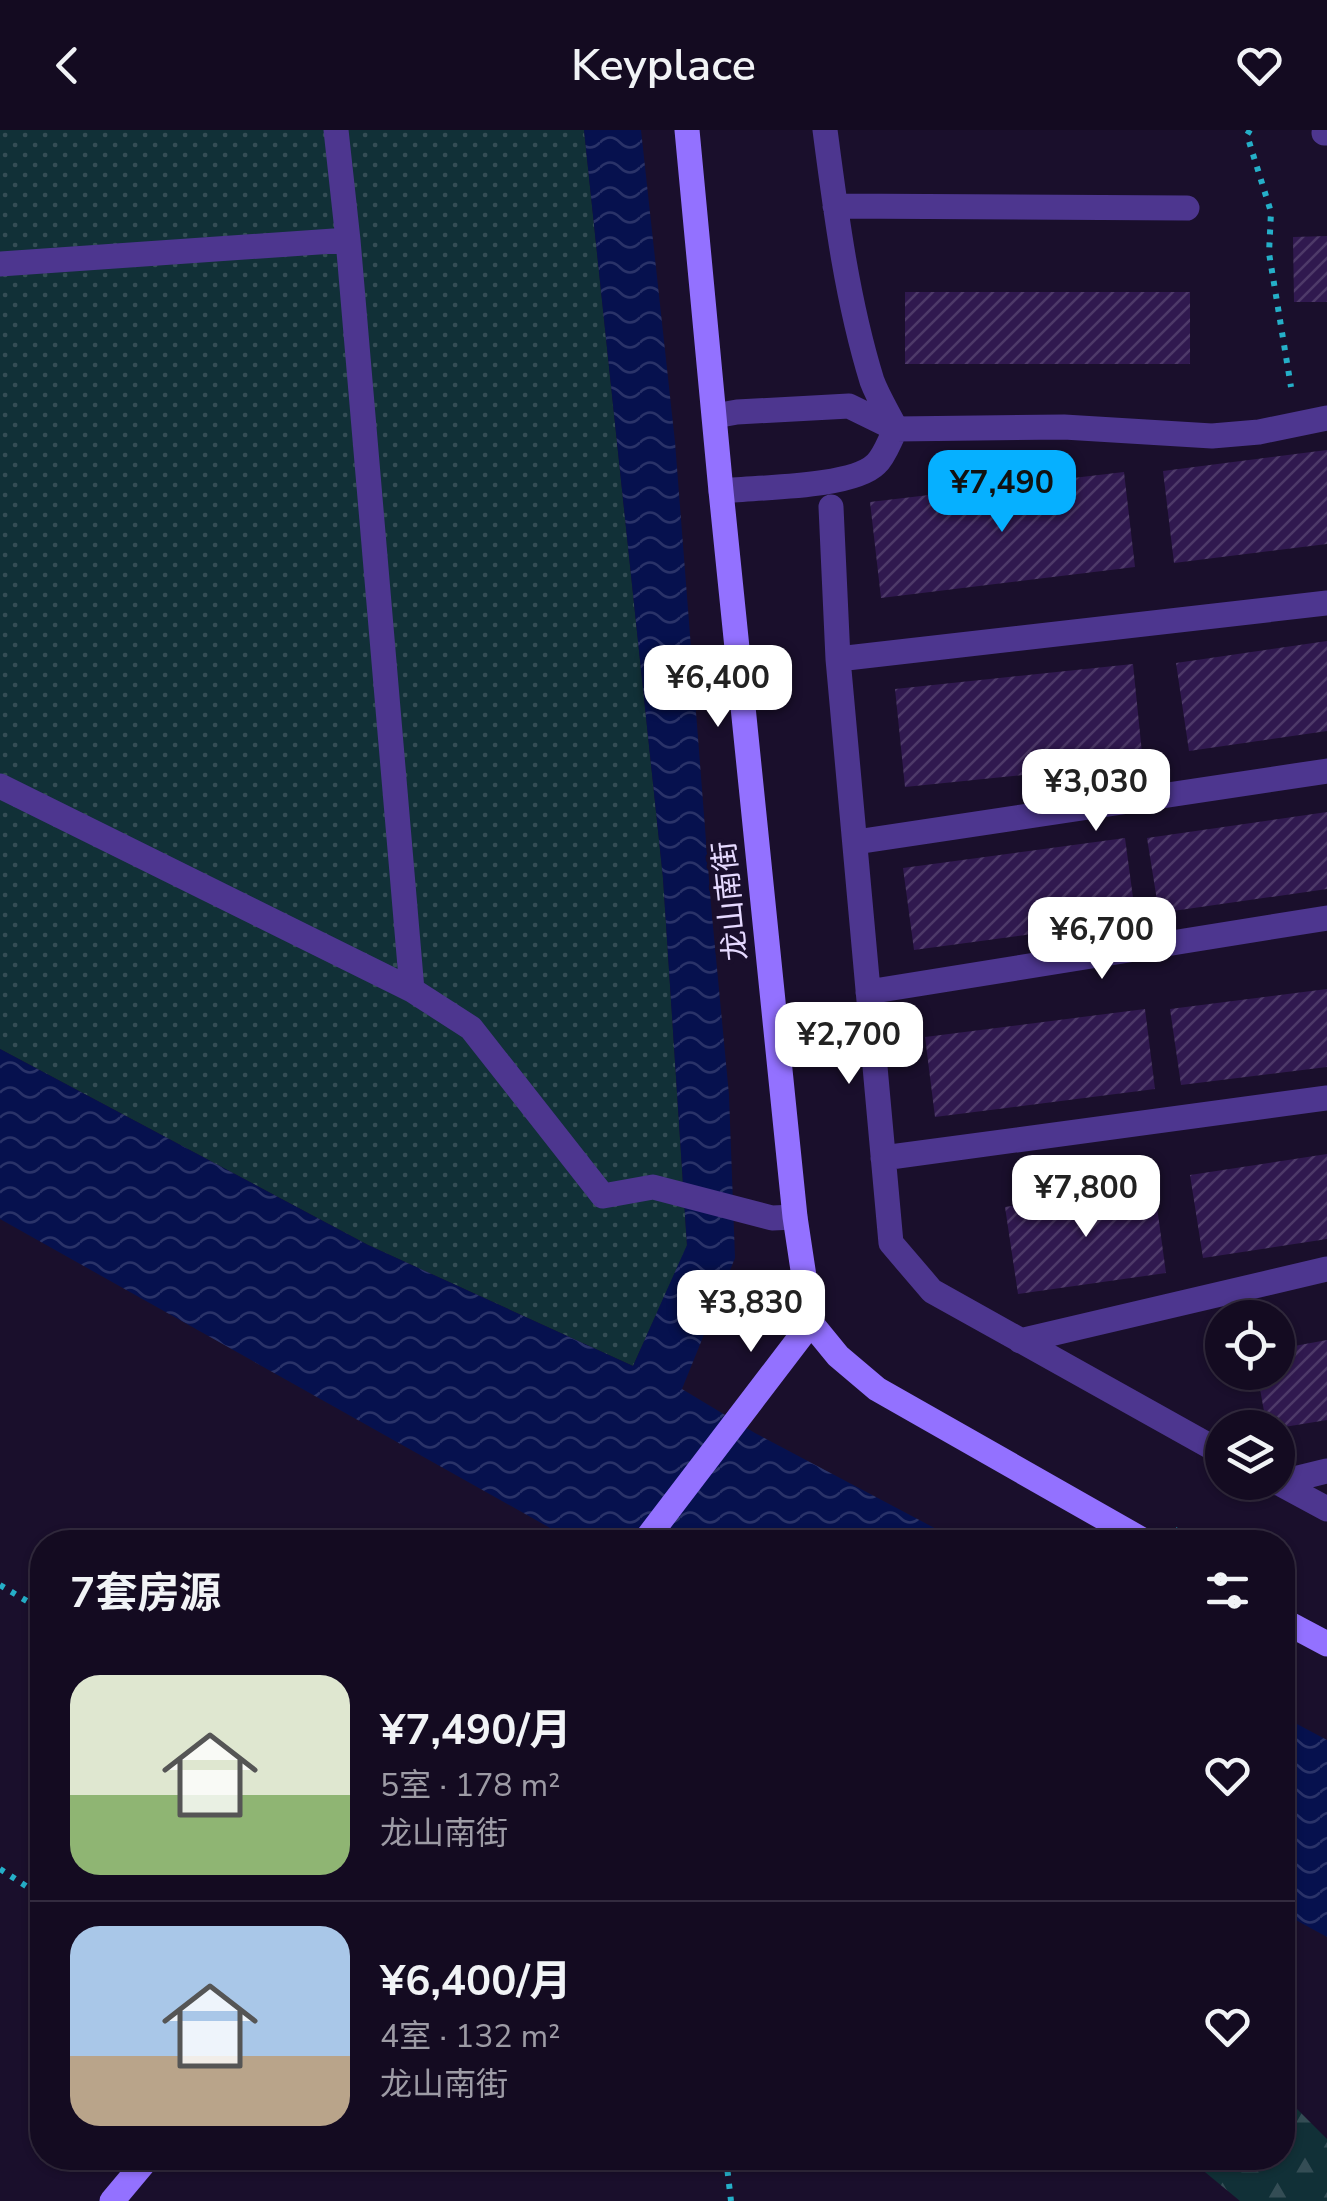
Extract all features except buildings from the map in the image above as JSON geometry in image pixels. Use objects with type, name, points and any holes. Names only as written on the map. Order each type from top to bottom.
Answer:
[{"type":"street","points":[[336,130],[412,990]]},
{"type":"street","name":"龙山南街","points":[[687,130],[721,491],[810,1323]]},
{"type":"street","points":[[825,130],[852,304],[874,384],[896,429]]},
{"type":"street","points":[[835,206],[1187,208]]},
{"type":"street","points":[[0,264],[348,240]]},
{"type":"street","points":[[715,416],[848,406],[896,429],[1064,428],[1212,436],[1259,432],[1327,418]]},
{"type":"street","points":[[721,491],[856,476],[877,464],[896,429]]},
{"type":"street","points":[[831,507],[838,659],[892,1242],[932,1291],[1205,1443]]},
{"type":"street","points":[[838,659],[1327,603]]},
{"type":"street","points":[[856,842],[1327,771]]},
{"type":"street","points":[[0,786],[412,990],[471,1028],[603,1196],[653,1187],[772,1218],[796,1217]]},
{"type":"street","points":[[868,992],[1327,918]]},
{"type":"street","points":[[883,1158],[1327,1098]]},
{"type":"street","points":[[1020,1341],[1327,1269]]},
{"type":"street","points":[[653,1530],[810,1323],[838,1356],[877,1389],[1125,1530]]},
{"type":"street","points":[[1295,1479],[1327,1471]]},
{"type":"street","points":[[1295,1492],[1327,1509]]},
{"type":"street","points":[[1295,1627],[1327,1644]]},
{"type":"street","points":[[112,2201],[138,2170]]},
{"type":"path","points":[[1250,130],[1247,134],[1271,212],[1269,253],[1291,387]]},
{"type":"path","points":[[0,1584],[30,1603]]},
{"type":"path","points":[[0,1869],[26,1886]]},
{"type":"path","points":[[727,2170],[731,2201]]},
{"type":"green space","points":[[0,130],[584,130],[663,878],[687,1246],[633,1366],[368,1245],[0,1049]]},
{"type":"green space","points":[[1295,2107],[1327,2139],[1327,2201],[1240,2201],[1203,2170],[1295,2170]]},
{"type":"water","points":[[584,130],[641,130],[675,442],[729,1095],[735,1258],[682,1389],[755,1433],[938,1530],[554,1530],[0,1219],[0,1049],[368,1245],[633,1366],[687,1245],[663,878]]},
{"type":"water","points":[[1295,1723],[1327,1740],[1327,1937],[1295,1920]]}]
